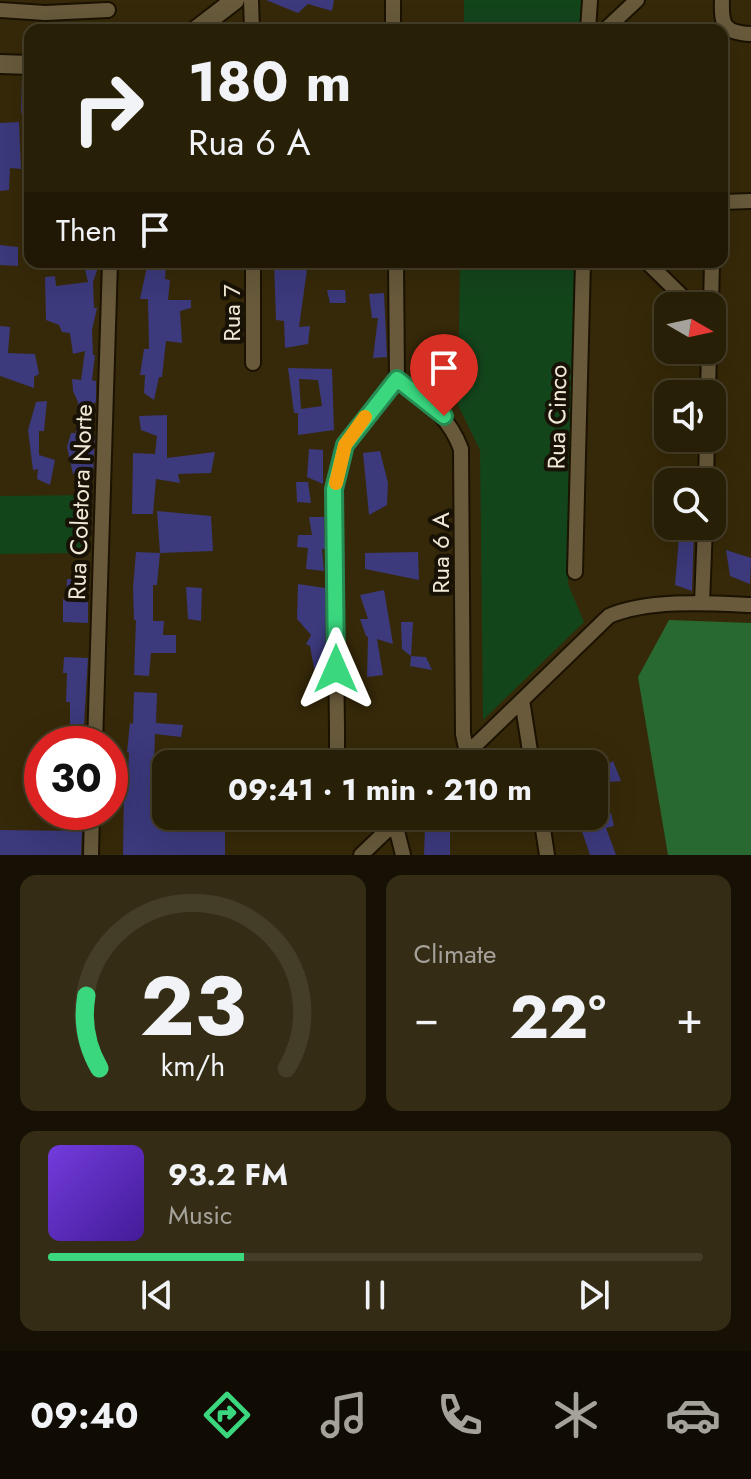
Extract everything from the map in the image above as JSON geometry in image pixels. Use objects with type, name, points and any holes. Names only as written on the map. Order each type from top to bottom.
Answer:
[{"type":"street","points":[[212,9],[235,0]]},
{"type":"street","points":[[251,0],[252,24]]},
{"type":"street","points":[[393,0],[393,24]]},
{"type":"street","points":[[588,24],[590,0]]},
{"type":"street","points":[[611,24],[637,0]]},
{"type":"street","points":[[722,0],[725,24]]},
{"type":"street","points":[[0,10],[45,6],[108,10]]},
{"type":"street","points":[[0,64],[24,65]]},
{"type":"street","points":[[728,201],[751,201]]},
{"type":"street","name":"Rua Coletora Norte","points":[[96,726],[110,268]]},
{"type":"street","name":"Rua 7","points":[[253,268],[253,363]]},
{"type":"street","points":[[337,750],[334,489],[345,445],[397,379],[396,268]]},
{"type":"street","name":"Rua Cinco","points":[[575,572],[583,268]]},
{"type":"street","points":[[653,268],[678,292]]},
{"type":"street","points":[[711,292],[712,268]]},
{"type":"street","name":"Rua 6 A","points":[[397,379],[444,416],[454,429],[461,449],[463,734],[466,750]]},
{"type":"street","points":[[702,603],[704,540]]},
{"type":"street","points":[[470,750],[609,616],[624,610],[702,603],[751,605]]},
{"type":"street","points":[[522,700],[530,750]]},
{"type":"street","points":[[91,855],[92,830]]},
{"type":"street","points":[[361,855],[384,830]]},
{"type":"street","points":[[398,830],[403,855]]},
{"type":"street","points":[[543,830],[547,855]]},
{"type":"green space","points":[[464,0],[592,0],[590,24],[464,24]]},
{"type":"green space","points":[[460,268],[581,268],[568,584],[584,622],[483,720],[480,450],[458,405]]},
{"type":"green space","points":[[87,495],[85,553],[0,554],[0,496]]},
{"type":"green space","points":[[669,620],[751,623],[751,855],[668,855],[638,677]]},
{"type":"building","points":[[266,0],[334,0],[332,11],[308,4],[298,13]]},
{"type":"building","points":[[22,77],[24,77],[24,114],[21,113]]},
{"type":"building","points":[[19,122],[21,169],[10,168],[9,190],[0,191],[0,123]]},
{"type":"building","points":[[0,245],[18,247],[18,266],[0,265]]},
{"type":"building","points":[[84,268],[98,268],[93,282],[94,308],[97,308],[92,330],[95,355],[92,380],[96,381],[90,434],[95,434],[93,477],[87,471],[73,474],[67,447],[71,433],[76,433],[78,402],[72,379],[81,380],[85,351],[73,354],[70,333],[62,332],[59,325],[46,320],[45,277],[55,276],[56,286],[88,282]]},
{"type":"building","points":[[147,268],[166,268],[165,279],[170,280],[168,300],[191,300],[191,308],[180,311],[182,343],[166,341],[162,377],[159,377],[154,400],[144,393],[145,375],[140,375],[144,349],[149,349],[148,299],[140,299]]},
{"type":"building","points":[[274,268],[307,268],[299,327],[310,326],[308,344],[285,348],[284,321],[276,320]]},
{"type":"building","points":[[327,290],[345,290],[346,303],[330,303]]},
{"type":"building","points":[[384,293],[387,357],[373,358],[378,318],[372,318],[369,294]]},
{"type":"building","points":[[0,326],[10,327],[8,353],[35,354],[39,374],[34,377],[34,388],[0,376]]},
{"type":"building","points":[[288,368],[332,369],[334,430],[298,435],[298,413],[294,413]],"holes":[[[299,379],[318,380],[322,406],[301,409]]]},
{"type":"building","points":[[47,401],[44,431],[39,431],[39,455],[55,460],[50,485],[37,479],[38,469],[33,470],[28,430],[36,402]]},
{"type":"building","points":[[167,415],[167,458],[215,452],[211,473],[178,474],[180,483],[156,479],[153,514],[132,514],[133,453],[155,454],[157,436],[141,430],[139,416]]},
{"type":"building","points":[[309,449],[323,450],[323,484],[307,477]]},
{"type":"building","points":[[380,451],[388,483],[387,505],[369,515],[363,453]]},
{"type":"building","points":[[296,482],[308,482],[311,503],[297,502]]},
{"type":"building","points":[[157,511],[211,516],[213,551],[160,553]]},
{"type":"building","points":[[309,517],[324,517],[324,571],[306,569],[308,548],[297,547],[298,535],[312,535]]},
{"type":"building","points":[[679,540],[694,540],[692,591],[675,585]]},
{"type":"building","points":[[726,550],[751,558],[750,584],[730,576]]},
{"type":"building","points":[[136,552],[160,553],[157,585],[153,585],[153,621],[164,621],[163,635],[176,635],[176,653],[151,653],[149,676],[134,675],[136,620],[133,588]]},
{"type":"building","points":[[418,552],[419,580],[365,569],[365,553]]},
{"type":"building","points":[[67,579],[88,580],[88,623],[63,622]]},
{"type":"building","points":[[298,584],[325,588],[326,675],[315,674],[310,646],[306,644],[311,635],[297,619]]},
{"type":"building","points":[[186,587],[202,588],[201,621],[188,619]]},
{"type":"building","points":[[384,590],[393,644],[377,639],[383,675],[367,677],[368,637],[360,619],[368,619],[360,595]]},
{"type":"building","points":[[401,622],[413,622],[411,656],[402,649]]},
{"type":"building","points":[[411,656],[426,657],[432,670],[410,666]]},
{"type":"building","points":[[64,657],[88,658],[84,724],[70,724],[70,702],[66,702],[67,673],[63,673]]},
{"type":"building","points":[[134,692],[157,693],[156,723],[183,725],[181,737],[155,734],[152,750],[152,830],[225,830],[225,855],[123,855],[123,830],[128,830],[128,742],[130,723],[133,724]]},
{"type":"building","points":[[613,761],[621,781],[608,782],[608,764]]},
{"type":"building","points":[[611,813],[614,826],[608,828],[608,814]]},
{"type":"building","points":[[0,830],[82,831],[81,855],[0,855]]},
{"type":"building","points":[[425,830],[450,830],[450,855],[424,855]]},
{"type":"building","points":[[582,830],[607,830],[616,855],[590,855]]},
{"type":"slow traffic","points":[[336,483],[345,445],[365,417]]},
{"type":"route","points":[[336,669],[334,489],[345,445],[397,379],[444,416]]}]
